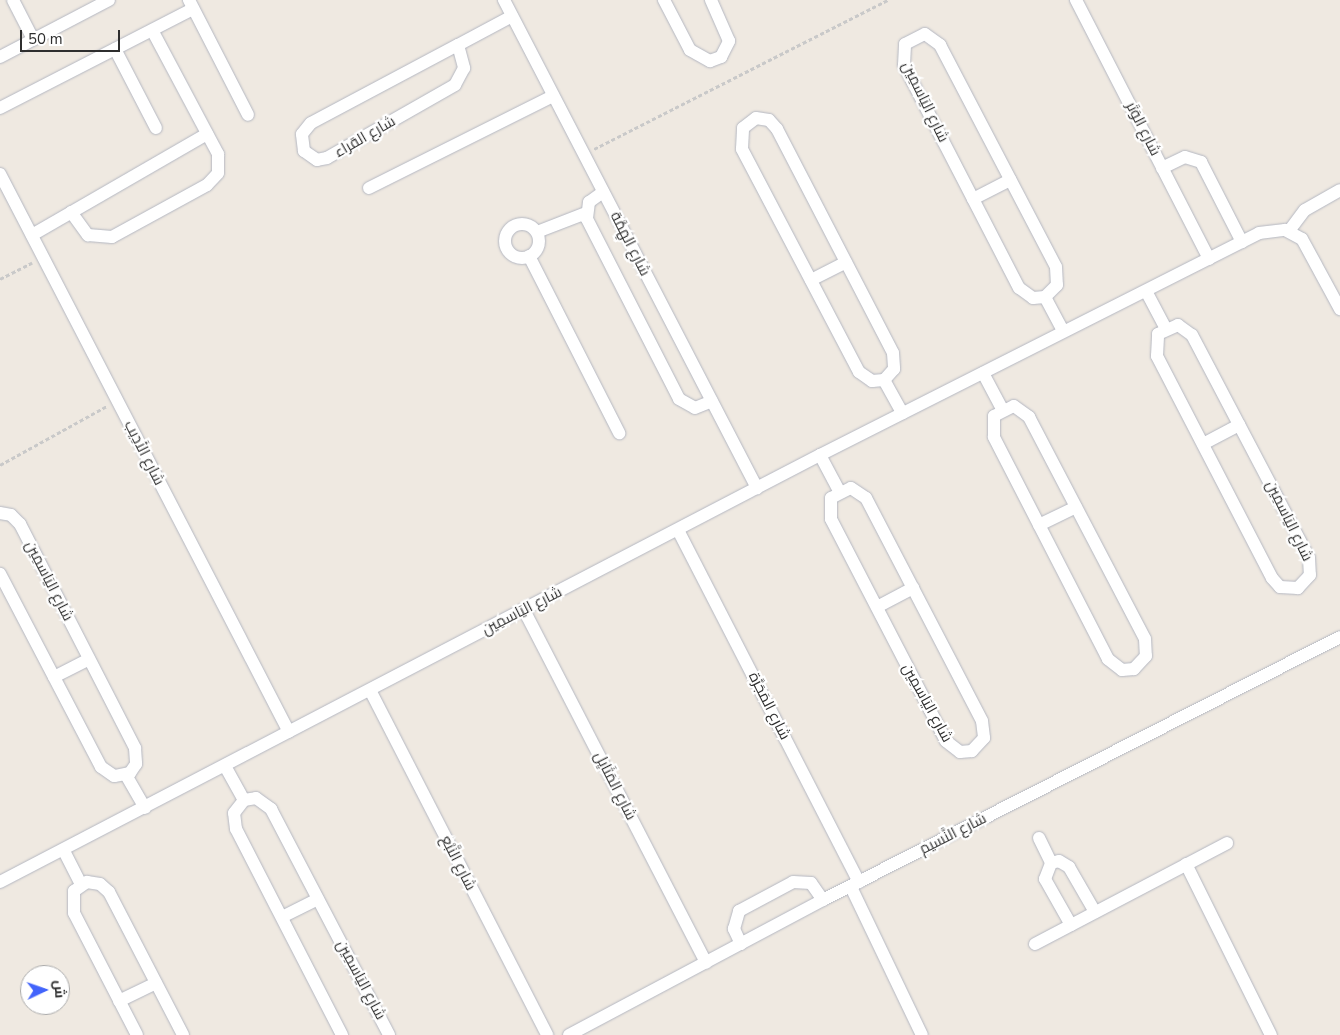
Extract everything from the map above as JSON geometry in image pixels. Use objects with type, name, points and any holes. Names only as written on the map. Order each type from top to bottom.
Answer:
[{"type":"street","points":[[13,0],[33,39]]},
{"type":"street","points":[[0,56],[109,0]]},
{"type":"street","name":"شارع الهِمَّة","points":[[504,0],[756,488]]},
{"type":"street","points":[[664,0],[690,50],[710,61],[725,52],[729,41],[711,0]]},
{"type":"street","name":"شارع الوَتَر","points":[[1076,0],[1209,259]]},
{"type":"street","points":[[0,108],[152,30],[191,4],[248,115]]},
{"type":"street","name":"شارع القراء","points":[[458,45],[464,68],[455,86],[327,158],[317,160],[304,151],[302,134],[311,123],[512,16]]},
{"type":"street","points":[[71,212],[88,235],[106,238],[207,185],[218,173],[219,161],[207,134],[152,30]]},
{"type":"street","name":"شارع اليَاسمِين","points":[[912,36],[931,36],[940,45],[1010,180],[1058,273],[1054,290],[1045,297],[1033,298],[1019,288],[904,65],[903,49],[912,36]]},
{"type":"street","points":[[115,49],[156,128]]},
{"type":"street","points":[[369,188],[554,96]]},
{"type":"street","points":[[750,120],[768,120],[777,129],[846,262],[894,358],[894,369],[884,380],[872,381],[859,372],[742,149],[741,133],[750,120]]},
{"type":"street","points":[[32,235],[207,134]]},
{"type":"street","points":[[1162,168],[1185,157],[1200,162],[1242,242]]},
{"type":"street","name":"شارع الأَدِيب","points":[[0,174],[289,732]]},
{"type":"street","points":[[973,199],[1010,180]]},
{"type":"street","points":[[1340,190],[1305,210],[1289,231],[1308,247],[1340,309]]},
{"type":"street","points":[[603,192],[591,199],[586,213],[679,399],[695,408],[712,401]]},
{"type":"street","points":[[537,232],[586,213]]},
{"type":"street","points":[[523,224],[537,232],[538,248],[530,256],[513,255],[506,247],[506,236],[512,227],[523,224]]},
{"type":"street","name":"شارع اليَاسمِين","points":[[0,882],[902,413],[1242,242],[1268,230],[1289,231]]},
{"type":"street","points":[[530,256],[619,433]]},
{"type":"street","points":[[811,280],[846,262]]},
{"type":"street","points":[[1146,291],[1165,327]]},
{"type":"street","points":[[1045,297],[1063,332]]},
{"type":"street","name":"شارع اليَاسمِين","points":[[1178,325],[1189,330],[1239,425],[1311,563],[1310,575],[1298,588],[1280,587],[1272,578],[1157,356],[1156,340],[1165,327],[1178,325]]},
{"type":"street","points":[[983,373],[1002,408]]},
{"type":"street","points":[[884,380],[902,413]]},
{"type":"street","points":[[1014,406],[1025,411],[1076,507],[1147,645],[1146,656],[1134,669],[1117,668],[1108,659],[994,437],[992,421],[1002,408],[1014,406]]},
{"type":"street","points":[[1203,444],[1239,425]]},
{"type":"street","points":[[820,455],[839,490]]},
{"type":"street","name":"شارع اليَاسمِين","points":[[851,488],[866,498],[913,588],[985,726],[984,738],[972,751],[960,752],[946,741],[831,519],[829,503],[839,490],[851,488]]},
{"type":"street","points":[[1039,525],[1076,507]]},
{"type":"street","name":"شارع اليَاسمِين","points":[[0,513],[11,515],[20,524],[137,753],[136,764],[126,775]]},
{"type":"street","name":"شارع المَجَرَّة","points":[[678,530],[851,886],[878,950],[922,1035]]},
{"type":"street","points":[[0,574],[101,766],[114,776],[126,775],[145,808]]},
{"type":"street","points":[[876,607],[913,588]]},
{"type":"street","name":"شارع المَثَايِل","points":[[524,610],[706,963]]},
{"type":"street","name":"شارع النَّسيم","points":[[569,1035],[823,900],[1340,637]]},
{"type":"street","points":[[54,677],[89,659]]},
{"type":"street","name":"شارع النَّبْع","points":[[370,690],[547,1035]]},
{"type":"street","points":[[225,766],[244,800],[234,813],[236,829],[342,1035]]},
{"type":"street","name":"شارع اليَاسمِين","points":[[244,800],[256,798],[268,804],[389,1035]]},
{"type":"street","points":[[1039,838],[1050,863],[1045,879],[1071,925]]},
{"type":"street","points":[[1035,944],[1227,843]]},
{"type":"street","points":[[64,850],[81,884]]},
{"type":"street","points":[[1050,863],[1066,864],[1095,912]]},
{"type":"street","points":[[1186,864],[1272,1035]]},
{"type":"street","points":[[137,1035],[74,913],[72,897],[81,884],[94,882],[105,887],[183,1035]]},
{"type":"street","points":[[741,944],[734,929],[740,911],[793,882],[811,883],[823,900]]},
{"type":"street","points":[[282,917],[318,899]]},
{"type":"street","points":[[119,1001],[156,983]]},
{"type":"path","points":[[584,154],[888,0]]},
{"type":"path","points":[[0,279],[43,258]]},
{"type":"path","points":[[0,465],[118,401]]}]
